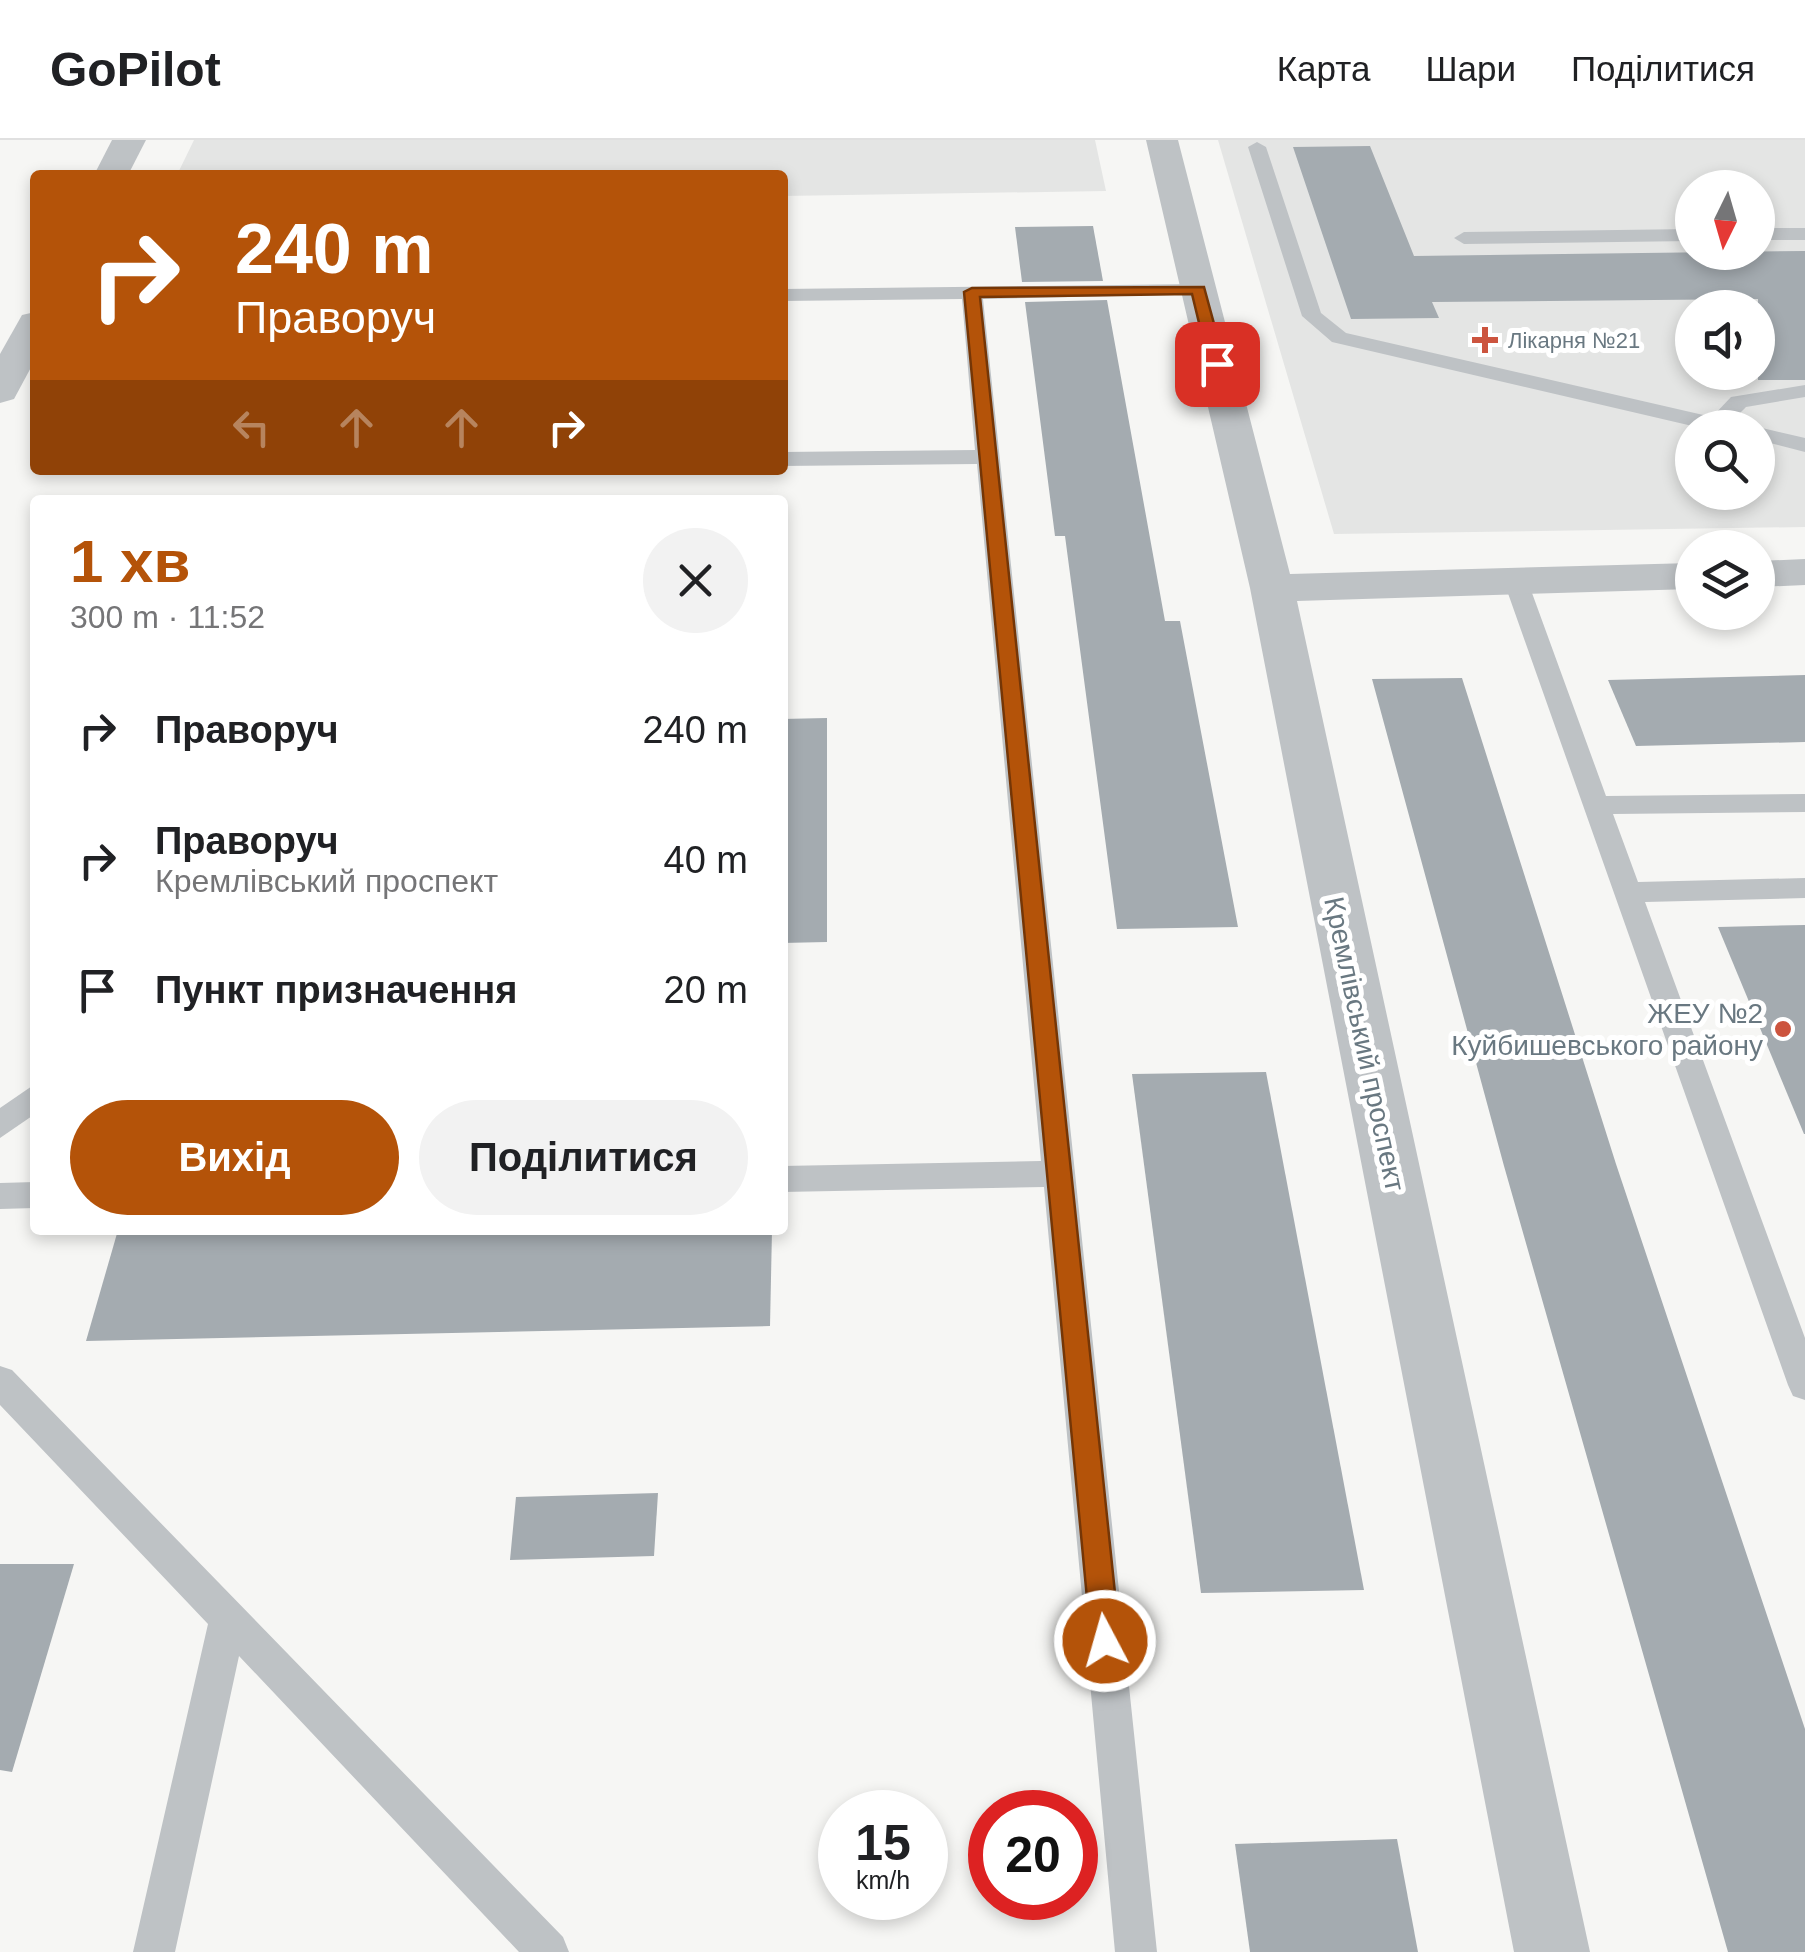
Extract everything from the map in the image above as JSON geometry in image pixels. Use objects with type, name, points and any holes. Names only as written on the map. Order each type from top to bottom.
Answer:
[{"type":"street","points":[[114,170],[129,140]]},
{"type":"street","name":"Кремлівський проспект","points":[[1162,140],[1272,588],[1552,1952]]},
{"type":"street","points":[[0,391],[30,333]]},
{"type":"street","points":[[1775,573],[1805,572]]},
{"type":"street","points":[[1272,588],[1675,577]]},
{"type":"lane","points":[[1258,147],[1312,316],[1339,338],[1675,415]]},
{"type":"lane","points":[[1775,234],[1805,234]]},
{"type":"lane","points":[[1464,238],[1675,235]]},
{"type":"lane","points":[[788,295],[1199,290]]},
{"type":"lane","points":[[972,292],[1136,1952]]},
{"type":"lane","points":[[1735,410],[1740,402],[1805,391]]},
{"type":"lane","points":[[1775,437],[1802,443]]},
{"type":"lane","points":[[788,459],[987,456]]},
{"type":"lane","points":[[1516,582],[1805,1384]]},
{"type":"lane","points":[[1597,805],[1805,803]]},
{"type":"lane","points":[[1628,892],[1805,888]]},
{"type":"lane","points":[[0,1126],[30,1100]]},
{"type":"lane","points":[[788,1180],[1059,1174]]},
{"type":"lane","points":[[0,1196],[30,1195]]},
{"type":"lane","points":[[0,1381],[548,1952]]},
{"type":"lane","points":[[154,1952],[228,1618]]},
{"type":"shaded area","points":[[194,140],[1095,140],[1106,191],[788,196],[788,170],[179,170]]},
{"type":"shaded area","name":"Лікарня №21","points":[[1218,140],[1805,140],[1805,527],[1334,534]]},
{"type":"building","points":[[1370,146],[1414,256],[1675,253],[1675,270],[1775,270],[1775,251],[1805,251],[1805,380],[1775,380],[1775,290],[1675,290],[1675,300],[1432,302],[1439,318],[1351,319],[1293,147]]},
{"type":"building","points":[[1093,226],[1103,281],[1022,282],[1015,227]]},
{"type":"building","points":[[1107,300],[1165,621],[1180,621],[1238,927],[1117,929],[1065,536],[1055,536],[1025,302]]},
{"type":"building","points":[[1805,675],[1805,742],[1636,746],[1608,680]]},
{"type":"building","points":[[1462,678],[1616,1164],[1805,1729],[1805,1952],[1728,1952],[1504,1166],[1372,679]]},
{"type":"building","points":[[827,718],[827,942],[788,943],[788,719]]},
{"type":"building","name":"ЖЕУ №2 Куйбишевського району","points":[[1805,925],[1805,1134],[1804,1134],[1718,927]]},
{"type":"building","points":[[1266,1072],[1364,1590],[1201,1593],[1132,1074]]},
{"type":"building","points":[[117,1235],[772,1235],[770,1326],[86,1341]]},
{"type":"building","points":[[658,1493],[654,1556],[510,1560],[516,1497]]},
{"type":"building","points":[[0,1564],[74,1564],[12,1772],[0,1770]]},
{"type":"building","points":[[1397,1839],[1418,1952],[1250,1952],[1235,1844]]},
{"type":"place","name":"Лікарня №21","points":[[1485,340]]},
{"type":"place","name":"ЖЕУ №2 Куйбишевського району","points":[[1783,1029]]},
{"type":"route","points":[[1105,1641],[972,292],[1199,290],[1217,364]]}]
